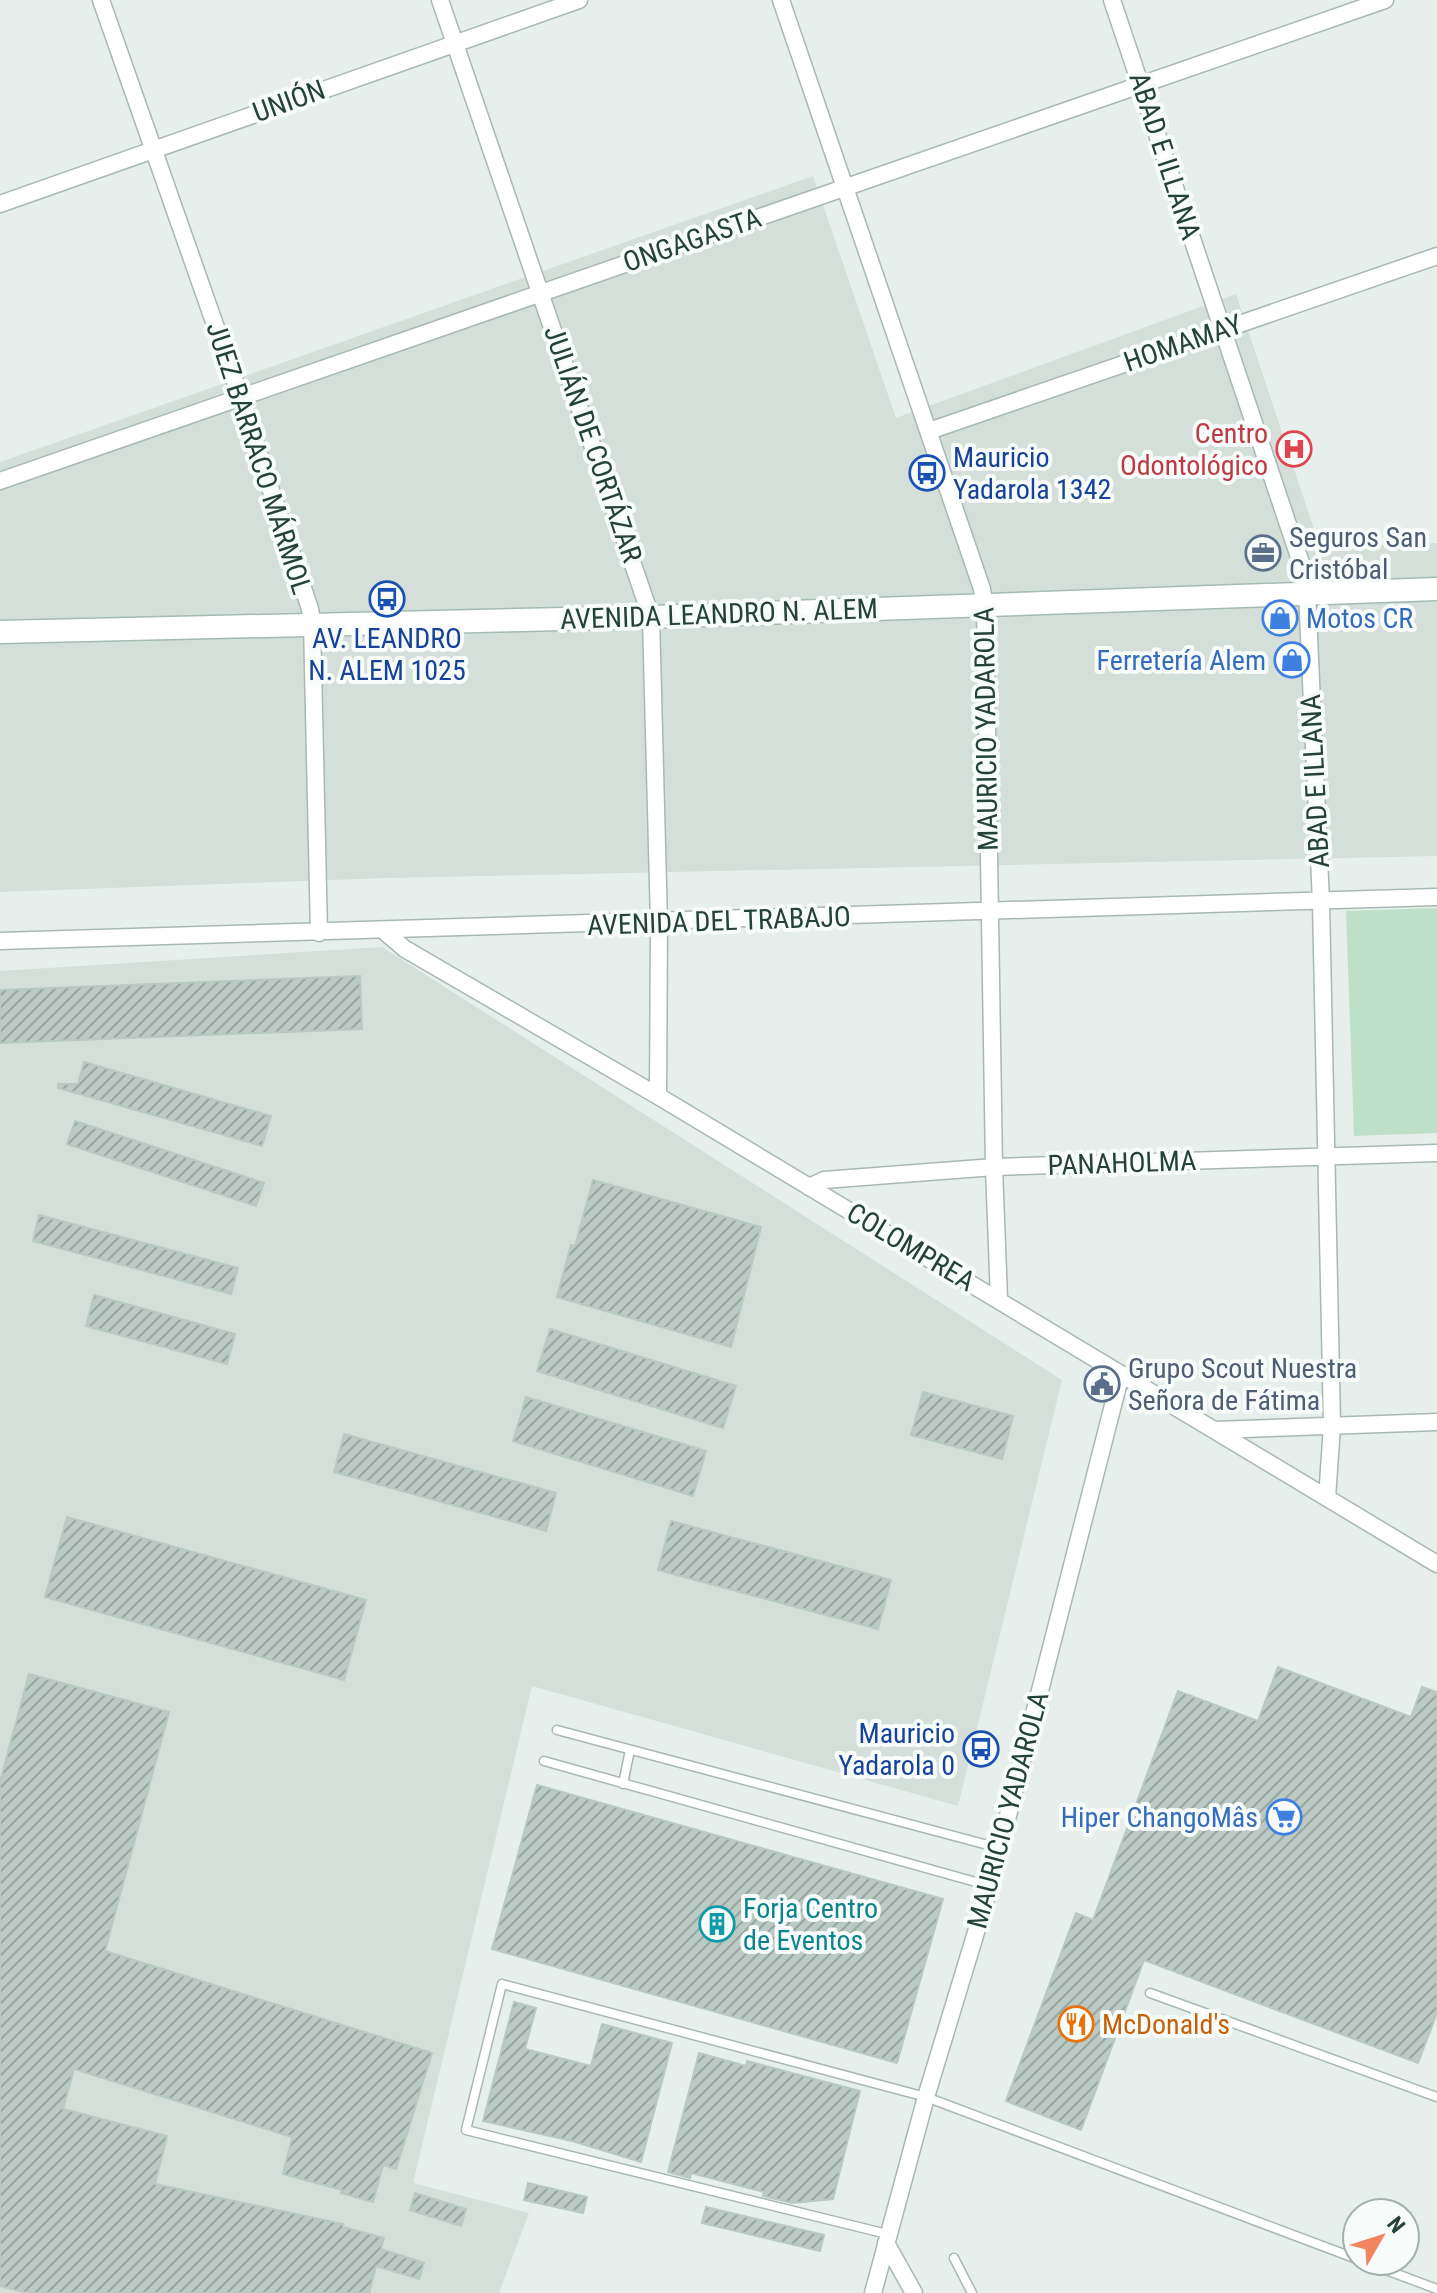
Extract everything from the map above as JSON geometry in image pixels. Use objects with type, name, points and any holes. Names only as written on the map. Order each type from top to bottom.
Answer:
[{"type":"main road","name":"AVENIDA LEANDRO N. ALEM","points":[[0,632],[651,617],[1437,589]]},
{"type":"street","name":"JUEZ BARRACO MÁRMOL","points":[[101,0],[240,396],[312,623],[319,933]]},
{"type":"street","name":"JULIÁN DE CORTÁZAR","points":[[440,0],[651,617],[659,923],[658,1096]]},
{"type":"street","name":"UNIÓN","points":[[0,204],[579,0]]},
{"type":"street","name":"MAURICIO YADAROLA","points":[[781,0],[929,431],[985,605],[999,1299]]},
{"type":"street","name":"ABAD E ILLANA","points":[[1112,0],[1303,569],[1307,592],[1321,902],[1327,1156],[1332,1426],[1327,1498]]},
{"type":"street","name":"ONGAGASTA","points":[[0,481],[1385,0]]},
{"type":"street","name":"HOMAMAY","points":[[929,431],[1437,256]]},
{"type":"street","name":"AVENIDA DEL TRABAJO","points":[[0,941],[1437,897]]},
{"type":"street","name":"COLOMPREA","points":[[384,931],[405,949],[999,1299],[1437,1564]]},
{"type":"street","name":"PANAHOLMA","points":[[809,1187],[824,1180],[994,1167],[1437,1153]]},
{"type":"street","name":"MAURICIO YADAROLA","points":[[873,2293],[926,2097],[990,1886],[1121,1374]]},
{"type":"street","points":[[1214,1430],[1437,1422]]},
{"type":"street","points":[[887,2238],[914,2293]]},
{"type":"lane","points":[[557,1730],[999,1848]]},
{"type":"lane","points":[[623,1784],[630,1750]]},
{"type":"lane","points":[[544,1761],[990,1886]]},
{"type":"lane","points":[[887,2238],[466,2130],[502,1984],[926,2097],[1341,2253]]},
{"type":"lane","points":[[1150,1993],[1437,2097]]},
{"type":"lane","points":[[954,2258],[972,2293]]},
{"type":"lane","points":[[1405,2277],[1437,2289]]},
{"type":"shaded area","points":[[813,176],[896,418],[1236,294],[1320,547],[1437,543],[1437,856],[387,878],[0,892],[0,462]]},
{"type":"shaded area","points":[[382,947],[1062,1380],[958,1806],[532,1686],[413,2183],[529,2213],[499,2293],[0,2293],[0,971]]},
{"type":"green space","points":[[1437,908],[1437,1133],[1354,1136],[1346,911]]},
{"type":"building","points":[[360,976],[362,1029],[0,1043],[0,990]]},
{"type":"building","points":[[84,1062],[271,1116],[262,1146],[58,1088],[58,1084],[78,1084]]},
{"type":"building","points":[[75,1121],[264,1183],[256,1206],[67,1144]]},
{"type":"building","points":[[593,1180],[761,1227],[731,1347],[557,1297]]},
{"type":"building","points":[[39,1215],[238,1268],[231,1294],[33,1241]]},
{"type":"building","points":[[94,1295],[235,1334],[227,1364],[86,1326]]},
{"type":"building","points":[[550,1329],[736,1386],[723,1428],[537,1371]]},
{"type":"building","points":[[923,1392],[1013,1416],[1002,1459],[911,1435]]},
{"type":"building","points":[[526,1397],[706,1451],[693,1496],[513,1441]]},
{"type":"building","points":[[344,1434],[556,1493],[546,1531],[334,1472]]},
{"type":"building","points":[[67,1517],[366,1600],[344,1680],[45,1597]]},
{"type":"building","points":[[671,1521],[891,1580],[878,1629],[658,1570]]},
{"type":"building","name":"Hiper ChangoMâs","points":[[1278,1667],[1411,1717],[1422,1687],[1437,1692],[1437,2013],[1418,2063],[1144,1960],[1081,2130],[1006,2101],[1076,1913],[1093,1920],[1178,1691],[1258,1721]]},
{"type":"building","points":[[29,1674],[169,1712],[105,1951],[432,2053],[396,2169],[383,2165],[373,2202],[283,2174],[292,2137],[74,2069],[63,2109],[167,2136],[155,2184],[343,2224],[343,2227],[384,2238],[381,2249],[424,2263],[419,2279],[376,2266],[369,2293],[27,2293],[0,2286],[0,1782]]},
{"type":"building","name":"Forja Centro de Eventos","points":[[537,1785],[943,1899],[897,2063],[492,1949]]},
{"type":"building","points":[[514,2002],[536,2008],[525,2049],[591,2066],[602,2024],[672,2043],[641,2162],[572,2141],[483,2121]]},
{"type":"building","points":[[699,2053],[746,2066],[747,2061],[860,2091],[833,2199],[792,2203],[763,2196],[764,2192],[691,2173],[690,2178],[668,2172]]},
{"type":"building","points":[[528,2183],[587,2197],[583,2213],[524,2200]]},
{"type":"building","points":[[415,2193],[466,2209],[461,2226],[410,2210]]},
{"type":"building","points":[[706,2207],[824,2235],[820,2251],[702,2223]]},
{"type":"place","name":"Centro Odontológico","points":[[1294,449]]},
{"type":"place","name":"Mauricio Yadarola 1342","points":[[927,473]]},
{"type":"place","name":"Seguros San Cristóbal","points":[[1263,553]]},
{"type":"place","name":"AV. LEANDRO N. ALEM 1025","points":[[387,599]]},
{"type":"place","name":"Motos CR","points":[[1280,618]]},
{"type":"place","name":"Ferretería Alem","points":[[1292,660]]},
{"type":"place","name":"Grupo Scout Nuestra Señora de Fátima","points":[[1102,1384]]},
{"type":"place","name":"Mauricio Yadarola 0","points":[[981,1749]]},
{"type":"place","name":"Hiper ChangoMâs","points":[[1284,1817]]},
{"type":"place","name":"Forja Centro de Eventos","points":[[717,1924]]},
{"type":"place","name":"McDonald's","points":[[1076,2024]]}]
